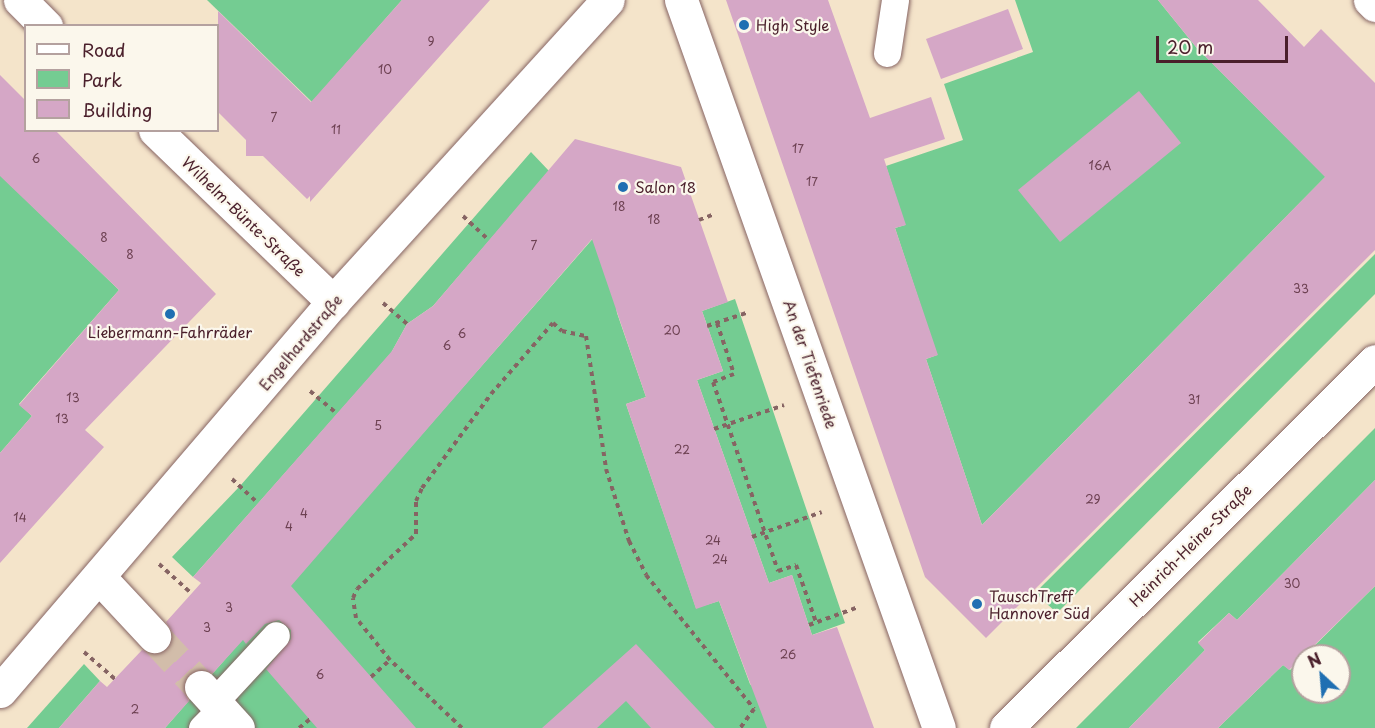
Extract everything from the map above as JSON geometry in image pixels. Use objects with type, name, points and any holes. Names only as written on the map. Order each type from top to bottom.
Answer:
[{"type":"street","points":[[20,0],[44,24]]},
{"type":"street","name":"Engelhardstraße","points":[[0,691],[333,302],[608,0]]},
{"type":"street","name":"An der Tiefenriede","points":[[681,0],[939,728]]},
{"type":"street","points":[[1370,0],[1375,5]]},
{"type":"street","name":"Wilhelm-Bünte-Straße","points":[[157,132],[333,302]]},
{"type":"street","name":"Heinrich-Heine-Straße","points":[[1006,728],[1375,362]]},
{"type":"street","points":[[99,577],[153,636]]},
{"type":"lane","points":[[887,53],[895,0]]},
{"type":"lane","points":[[215,711],[276,635]]},
{"type":"path","points":[[462,728],[390,660],[356,618],[352,608],[357,589],[416,534],[416,501],[422,489],[491,394],[553,322],[561,331],[586,336],[606,470],[629,541],[646,575],[754,709],[740,728]]},
{"type":"path","points":[[717,323],[734,374],[712,382],[778,571],[796,565],[816,622]]},
{"type":"path","points":[[714,429],[821,392]]},
{"type":"path","points":[[752,537],[859,500]]},
{"type":"path","points":[[809,625],[892,595]]},
{"type":"path","points":[[371,677],[390,660]]},
{"type":"path","points":[[300,728],[310,719]]},
{"type":"green space","points":[[207,0],[402,0],[312,102]]},
{"type":"green space","points":[[1015,0],[1158,0],[1196,47],[1286,137],[1342,160],[982,525],[926,359],[937,355],[895,228],[905,225],[886,166],[963,140],[944,84],[1033,52]]},
{"type":"green space","points":[[531,152],[549,171],[433,306],[407,324],[391,353],[193,577],[172,557],[240,486]]},
{"type":"green space","points":[[0,175],[119,290],[19,404],[32,416],[0,453]]},
{"type":"green space","points":[[603,227],[617,313],[646,397],[626,404],[696,608],[719,601],[750,684],[788,728],[165,728]]},
{"type":"green space","points":[[1375,254],[1375,294],[1057,613],[1035,593]]},
{"type":"green space","points":[[735,299],[845,623],[812,635],[792,575],[769,583],[697,380],[723,371],[702,311]]},
{"type":"green space","points":[[1375,428],[1375,480],[1237,620],[1229,613],[1198,642],[1205,650],[1129,728],[1076,728]]},
{"type":"green space","points":[[1375,586],[1375,728],[1218,728],[1283,665],[1291,669],[1291,704],[1351,704],[1351,644],[1316,644]]},
{"type":"green space","points":[[84,664],[100,681],[59,728],[27,728]]},
{"type":"building","points":[[402,0],[490,0],[310,202],[310,196],[307,199],[263,156],[246,156],[246,140],[219,113],[218,11],[311,102]]},
{"type":"building","points":[[726,0],[828,0],[870,118],[931,97],[945,139],[884,159],[906,225],[895,228],[938,355],[926,359],[982,525],[1325,177],[1196,47],[1158,0],[1258,0],[1304,47],[1321,29],[1375,83],[1375,250],[986,638],[925,577]]},
{"type":"building","points":[[1008,9],[1023,49],[941,79],[926,39]]},
{"type":"building","points":[[0,75],[24,99],[24,132],[57,132],[216,294],[85,430],[104,447],[0,563],[0,453],[32,416],[19,405],[119,290],[0,176]]},
{"type":"building","points":[[1139,91],[1181,143],[1060,242],[1018,190]]},
{"type":"building","points":[[575,139],[681,167],[728,302],[702,311],[723,371],[697,380],[769,583],[792,575],[812,635],[837,627],[874,728],[767,728],[719,601],[696,609],[626,404],[646,397],[592,239],[291,586],[416,728],[317,728],[266,669],[291,639],[291,630],[279,620],[265,624],[246,644],[243,640],[213,673],[198,669],[188,674],[183,690],[189,701],[165,728],[59,728],[100,681],[107,687],[142,650],[158,654],[167,649],[172,632],[166,622],[201,583],[193,577],[392,351],[407,324],[433,306]]},
{"type":"building","points":[[1375,480],[1375,586],[1316,644],[1291,644],[1291,668],[1289,670],[1283,665],[1218,728],[1129,728],[1205,650],[1198,643],[1229,613],[1237,620]]},
{"type":"building","points":[[636,644],[715,728],[651,728],[626,701],[597,728],[542,728]]},
{"type":"tunnel","points":[[154,636],[201,687]]},
{"type":"place","name":"High Style","points":[[744,25]]},
{"type":"place","name":"Salon 18","points":[[623,187]]},
{"type":"place","name":"Liebermann-Fahrräder","points":[[170,314]]},
{"type":"place","name":"TauschTreff Hannover Süd","points":[[977,604]]}]
